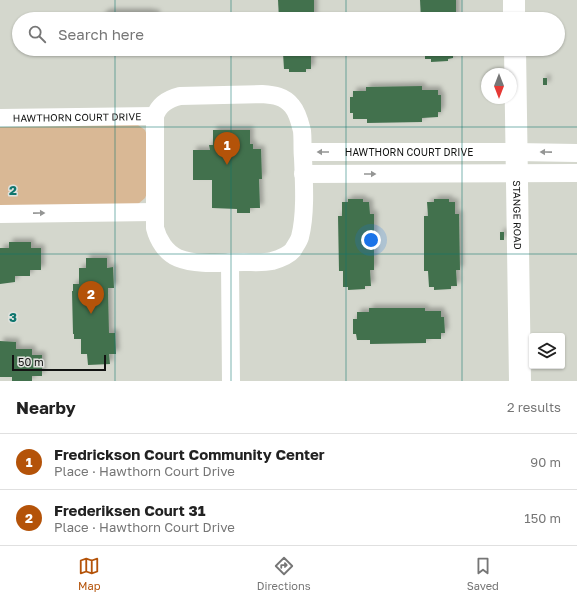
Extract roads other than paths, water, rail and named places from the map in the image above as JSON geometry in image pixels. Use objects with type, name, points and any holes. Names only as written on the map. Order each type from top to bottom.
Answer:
[{"type":"main road","points":[[514,0],[514,12]]},
{"type":"main road","name":"STANGE ROAD","points":[[515,56],[520,381]]},
{"type":"street","name":"HAWTHORN COURT DRIVE","points":[[231,94],[277,95],[286,100],[293,107],[298,118],[302,137],[302,152],[302,226],[300,239],[292,251],[283,257],[270,261],[189,261],[178,258],[169,252],[162,244],[155,228],[154,212],[155,116],[157,109],[163,103],[180,96],[231,94]]},
{"type":"street","name":"HAWTHORN COURT DRIVE","points":[[0,118],[155,116]]},
{"type":"street","name":"HAWTHORN COURT DRIVE","points":[[302,152],[516,162]]},
{"type":"street","points":[[516,162],[577,153]]},
{"type":"street","name":"HAWTHORN COURT DRIVE","points":[[303,174],[516,162]]},
{"type":"street","points":[[516,162],[577,173]]},
{"type":"street","points":[[0,214],[154,212]]},
{"type":"street","points":[[230,262],[231,381]]},
{"type":"place","name":"Fredrickson Court Community Center","points":[[227,165]]},
{"type":"place","name":"Frederiksen Court 31","points":[[91,314]]}]
